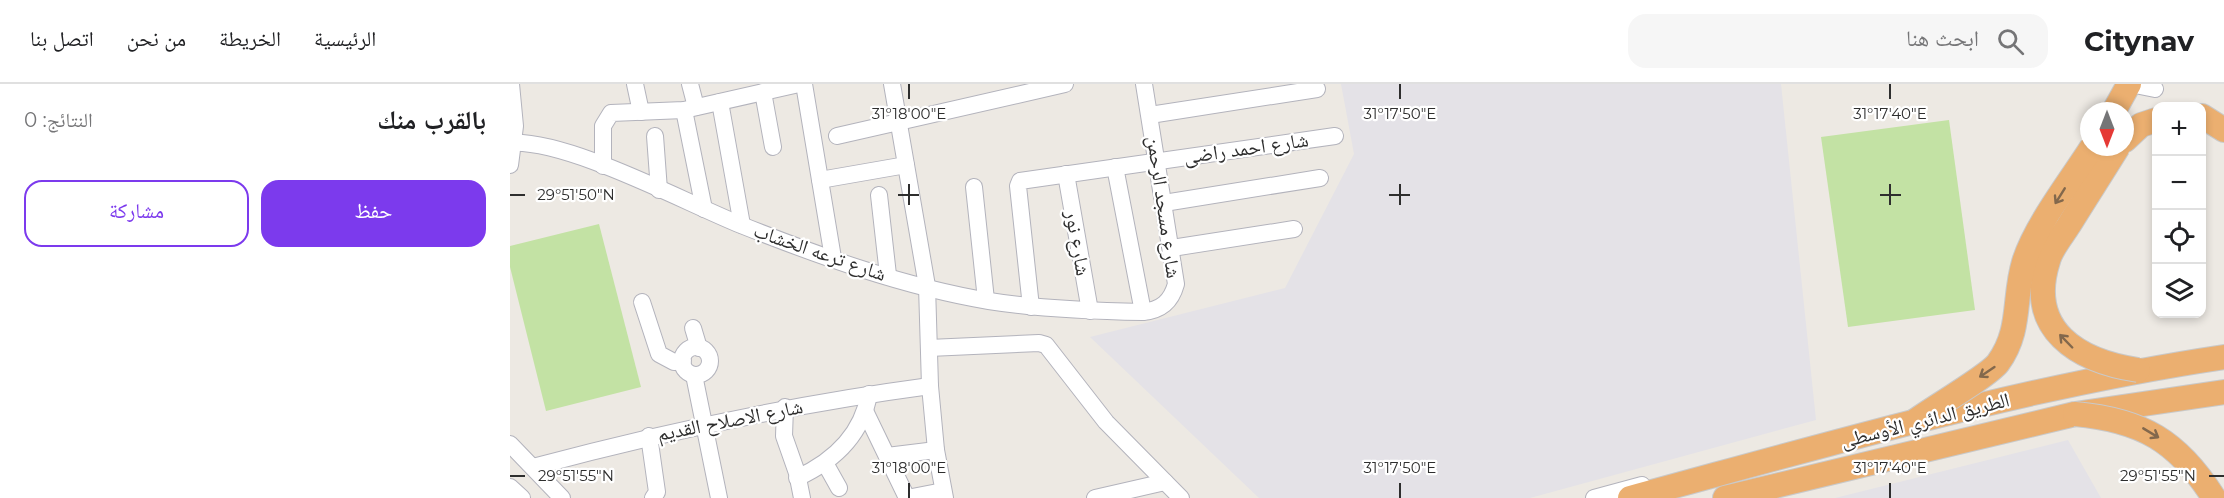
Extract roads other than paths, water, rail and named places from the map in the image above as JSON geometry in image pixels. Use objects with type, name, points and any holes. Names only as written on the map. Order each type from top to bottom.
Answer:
[{"type":"highway","points":[[2119,102],[2129,84]]},
{"type":"highway","points":[[2206,119],[2224,130]]},
{"type":"highway","points":[[2134,132],[2141,125],[2152,122]]},
{"type":"highway","points":[[1915,421],[1996,365],[2011,340],[2018,312],[2024,262],[2033,240],[2086,156]]},
{"type":"highway","points":[[2112,156],[2048,258],[2043,281],[2044,305],[2053,327],[2068,345],[2088,358],[2113,366],[2138,370]]},
{"type":"highway","name":"الطريق الدائري الأوسطى","points":[[1622,496],[1915,421],[2138,370],[2224,357]]},
{"type":"highway","name":"الطريق الدائري الأوسطى","points":[[1725,498],[2075,414],[2224,393]]},
{"type":"highway","points":[[2075,414],[2109,417],[2142,428],[2172,445],[2196,470],[2214,498]]},
{"type":"street","points":[[510,165],[515,109],[511,84]]},
{"type":"street","points":[[635,84],[640,112]]},
{"type":"street","points":[[690,84],[690,108],[704,209]]},
{"type":"street","points":[[866,412],[907,498],[944,494],[936,450],[930,386],[927,286],[892,84]]},
{"type":"street","points":[[837,136],[1065,84]]},
{"type":"street","name":"شارع مسجد الرحمن","points":[[1143,312],[1161,307],[1174,293],[1176,275],[1144,84]]},
{"type":"street","points":[[2129,84],[2155,89]]},
{"type":"street","points":[[603,166],[603,126],[611,114],[690,108],[720,102],[751,91],[796,85],[820,180],[833,258]]},
{"type":"street","points":[[1150,115],[1317,89]]},
{"type":"street","points":[[751,91],[772,147]]},
{"type":"street","points":[[720,102],[742,225]]},
{"type":"street","points":[[655,136],[659,190]]},
{"type":"street","name":"شارع احمد راضى","points":[[1031,307],[1018,184],[1022,180],[1335,136]]},
{"type":"street","name":"شارع ترعه الخشاب","points":[[511,143],[555,150],[603,166],[742,225],[833,258],[927,286],[986,300],[1031,307],[1143,312]]},
{"type":"street","points":[[820,180],[906,165]]},
{"type":"street","points":[[1115,167],[1143,312]]},
{"type":"street","name":"شارع نور","points":[[1066,174],[1090,311]]},
{"type":"street","points":[[1164,203],[1320,178]]},
{"type":"street","points":[[974,187],[986,300]]},
{"type":"street","points":[[879,195],[888,275]]},
{"type":"street","points":[[1172,248],[1294,229]]},
{"type":"street","points":[[642,302],[659,354],[666,359],[683,361]]},
{"type":"street","points":[[693,328],[699,348],[710,356],[710,366],[704,373],[694,375],[686,370],[683,361],[686,352],[699,348]]},
{"type":"street","points":[[929,348],[1039,343],[1046,345],[1106,422],[1181,498]]},
{"type":"street","points":[[1594,498],[1622,496],[1928,406],[2127,364],[2224,348]]},
{"type":"street","points":[[694,375],[706,423],[719,498]]},
{"type":"street","name":"شارع الاصلاح القديم","points":[[532,467],[706,423],[869,394],[930,386]]},
{"type":"street","points":[[1746,498],[2075,419],[2224,393]]},
{"type":"street","points":[[797,478],[825,464],[849,441],[866,412],[869,394]]},
{"type":"street","points":[[785,408],[784,436],[802,498]]},
{"type":"street","points":[[649,436],[657,492],[653,498]]},
{"type":"street","points":[[510,444],[562,498]]},
{"type":"street","points":[[887,456],[936,450]]},
{"type":"street","points":[[825,464],[839,488]]},
{"type":"street","points":[[1095,498],[1164,482]]},
{"type":"street","points":[[510,487],[522,498]]}]
